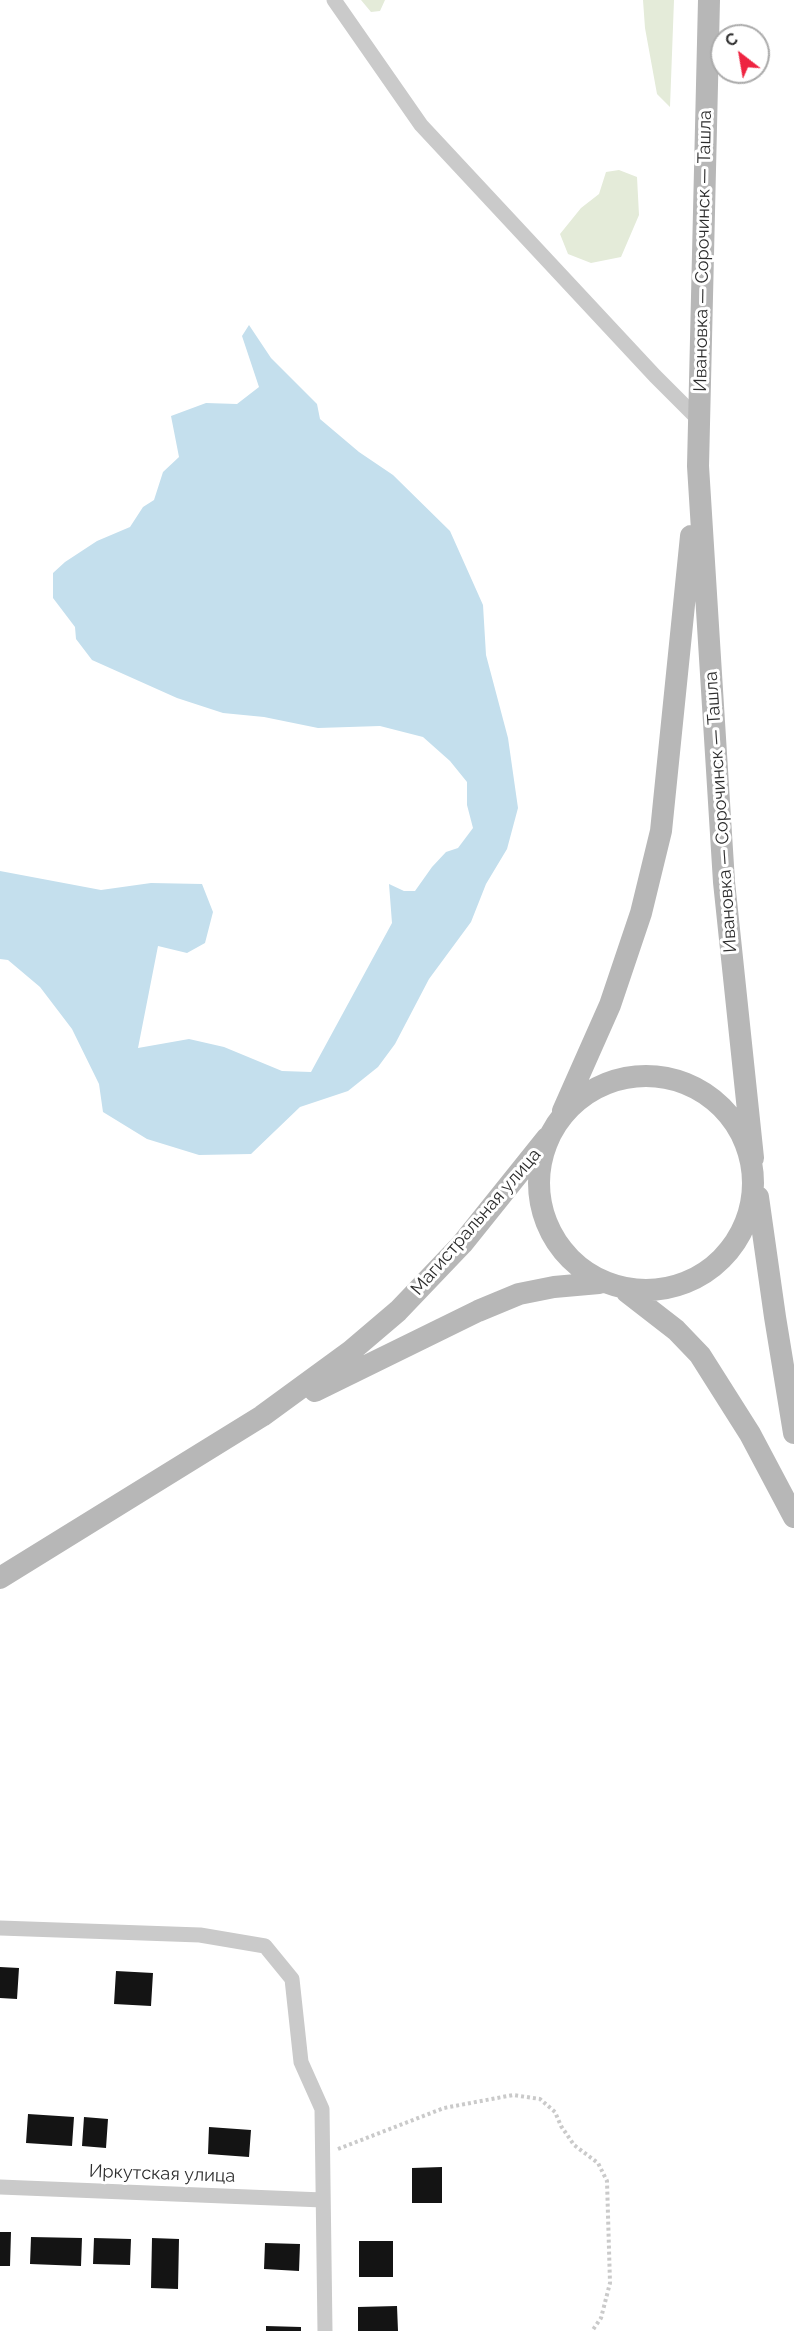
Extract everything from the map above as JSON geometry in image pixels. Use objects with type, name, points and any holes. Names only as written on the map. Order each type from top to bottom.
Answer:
[{"type":"main road","name":"Ивановка — Сорочинск — Ташла","points":[[698,466],[661,831],[641,913],[610,1005],[561,1114],[547,1138],[539,1171],[542,1198],[549,1222],[561,1246],[578,1266],[599,1283],[627,1292],[657,1289],[687,1280],[714,1265],[734,1244],[748,1218],[756,1182],[724,882],[698,466],[709,0]]},
{"type":"main road","name":"Ивановка — Сорочинск — Ташла","points":[[561,1114],[588,1094],[616,1081],[643,1075],[671,1078],[697,1088],[720,1104],[738,1128],[753,1158]]},
{"type":"main road","name":"Магистральная улица","points":[[0,1578],[262,1416],[351,1351],[398,1311],[462,1244],[547,1138]]},
{"type":"main road","points":[[756,1182],[774,1317],[794,1432]]},
{"type":"main road","name":"Магистральная улица","points":[[262,1416],[478,1311],[519,1294],[554,1287],[599,1283]]},
{"type":"main road","points":[[627,1292],[676,1330],[700,1355],[750,1434],[794,1517]]},
{"type":"street","points":[[334,0],[421,125],[655,376],[698,419]]},
{"type":"street","points":[[0,1928],[200,1935],[265,1946],[292,1979],[301,2062],[322,2109],[325,2331]]},
{"type":"street","name":"Иркутская улица","points":[[0,2187],[323,2200]]},
{"type":"path","points":[[323,2154],[444,2108],[513,2094],[540,2098],[555,2112],[574,2145],[598,2163],[607,2181],[610,2283],[601,2318],[592,2331]]},
{"type":"green space","points":[[361,0],[385,0],[380,11],[371,12]]},
{"type":"green space","points":[[643,0],[674,0],[670,107],[657,94],[645,28]]},
{"type":"green space","points":[[619,170],[637,177],[639,215],[621,257],[591,263],[568,254],[560,234],[581,208],[599,194],[606,172]]},
{"type":"water","points":[[249,325],[271,358],[317,404],[320,419],[359,452],[393,475],[450,531],[483,605],[486,655],[508,738],[518,808],[507,849],[486,884],[471,922],[429,979],[395,1044],[378,1067],[348,1091],[300,1107],[251,1154],[199,1155],[147,1139],[103,1112],[99,1084],[72,1029],[40,987],[8,960],[0,959],[0,871],[101,890],[151,883],[202,884],[213,912],[205,943],[187,953],[158,946],[138,1048],[189,1039],[224,1047],[282,1071],[311,1072],[392,923],[389,884],[404,891],[415,891],[432,867],[446,852],[458,848],[473,828],[467,805],[467,782],[450,761],[423,737],[380,726],[318,728],[264,717],[223,713],[177,698],[92,660],[76,639],[75,627],[53,598],[53,573],[65,562],[97,541],[130,527],[143,507],[154,500],[163,472],[179,457],[171,416],[206,403],[237,404],[259,387],[242,336]]},
{"type":"building","points":[[0,1967],[19,1968],[17,1999],[0,1998]]},
{"type":"building","points":[[116,1971],[153,1973],[151,2006],[114,2004]]},
{"type":"building","points":[[28,2114],[74,2117],[72,2146],[26,2143]]},
{"type":"building","points":[[84,2117],[108,2119],[106,2148],[82,2146]]},
{"type":"building","points":[[209,2127],[251,2130],[249,2157],[208,2154]]},
{"type":"building","points":[[442,2167],[442,2203],[412,2203],[412,2168]]},
{"type":"building","points":[[0,2232],[11,2232],[10,2266],[0,2266]]},
{"type":"building","points":[[31,2237],[82,2238],[81,2266],[30,2264]]},
{"type":"building","points":[[94,2238],[131,2239],[130,2265],[93,2264]]},
{"type":"building","points":[[152,2238],[179,2239],[178,2289],[151,2288]]},
{"type":"building","points":[[359,2241],[393,2241],[393,2277],[359,2277]]},
{"type":"building","points":[[265,2243],[300,2244],[299,2271],[264,2269]]},
{"type":"building","points":[[397,2306],[398,2331],[358,2331],[358,2307]]},
{"type":"building","points":[[266,2326],[301,2327],[301,2331],[266,2331]]}]
